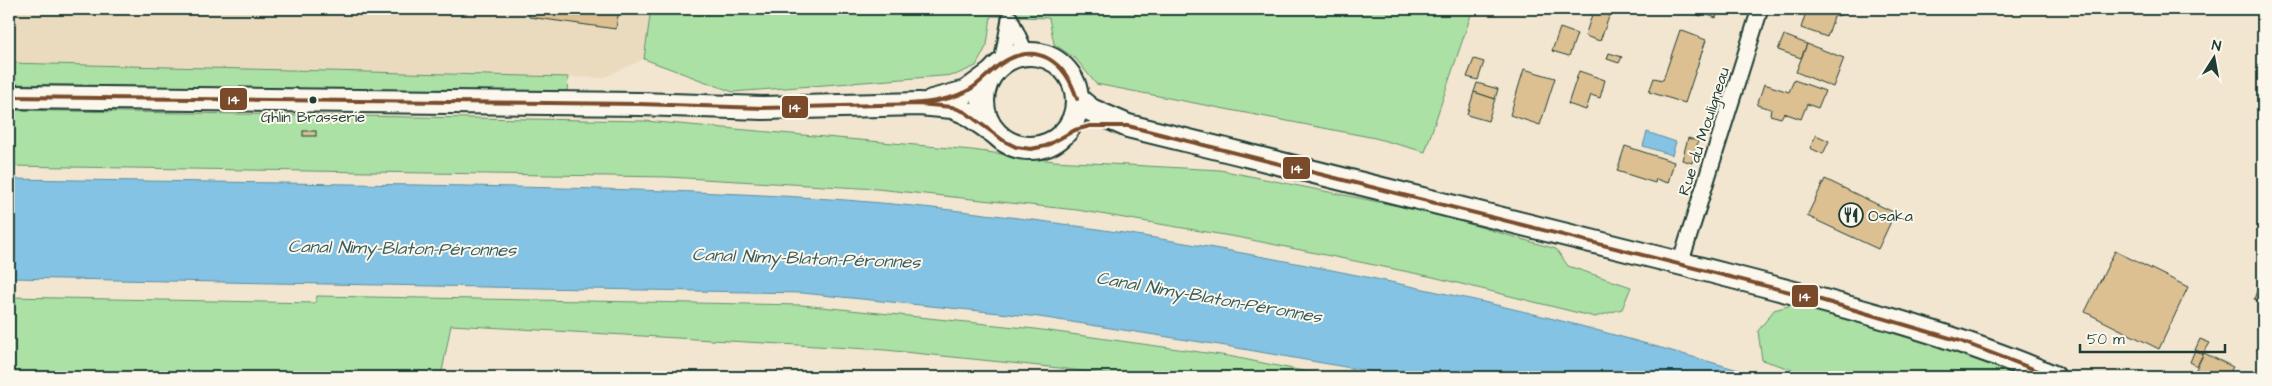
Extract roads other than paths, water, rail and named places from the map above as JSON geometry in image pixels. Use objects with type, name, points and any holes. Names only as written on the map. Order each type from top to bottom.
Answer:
[{"type":"main road","points":[[918,104],[966,92],[1013,57],[1026,54],[1041,56],[1055,61],[1066,71],[1074,84],[1078,99],[1076,114],[1070,128],[1059,139]]},
{"type":"main road","points":[[994,132],[987,121],[983,109],[983,96],[986,84],[997,68]]},
{"type":"main road","points":[[9,97],[639,104],[763,108],[918,104],[952,107],[966,112],[1004,141],[1016,147],[1031,149],[1046,146],[1090,126],[1128,126]]},
{"type":"main road","points":[[1078,99],[1091,110],[1128,126],[1813,299],[1973,345],[2054,377]]},
{"type":"street","name":"Rue du Mouligneau","points":[[1680,264],[1760,9]]},
{"type":"street","points":[[997,68],[1010,19],[1026,54]]},
{"type":"water","points":[[1647,132],[1676,142],[1672,155],[1643,146]]},
{"type":"water","name":"Canal Nimy-Blaton-Péronnes","points":[[9,179],[632,190],[846,200],[927,207],[1169,240],[1329,269],[1522,311],[1763,377],[1402,377],[1226,346],[1039,317],[802,293],[9,278]]},
{"type":"place","name":"Ghlin Brasserie","points":[[313,100]]},
{"type":"place","name":"Osaka","points":[[1851,215]]}]
